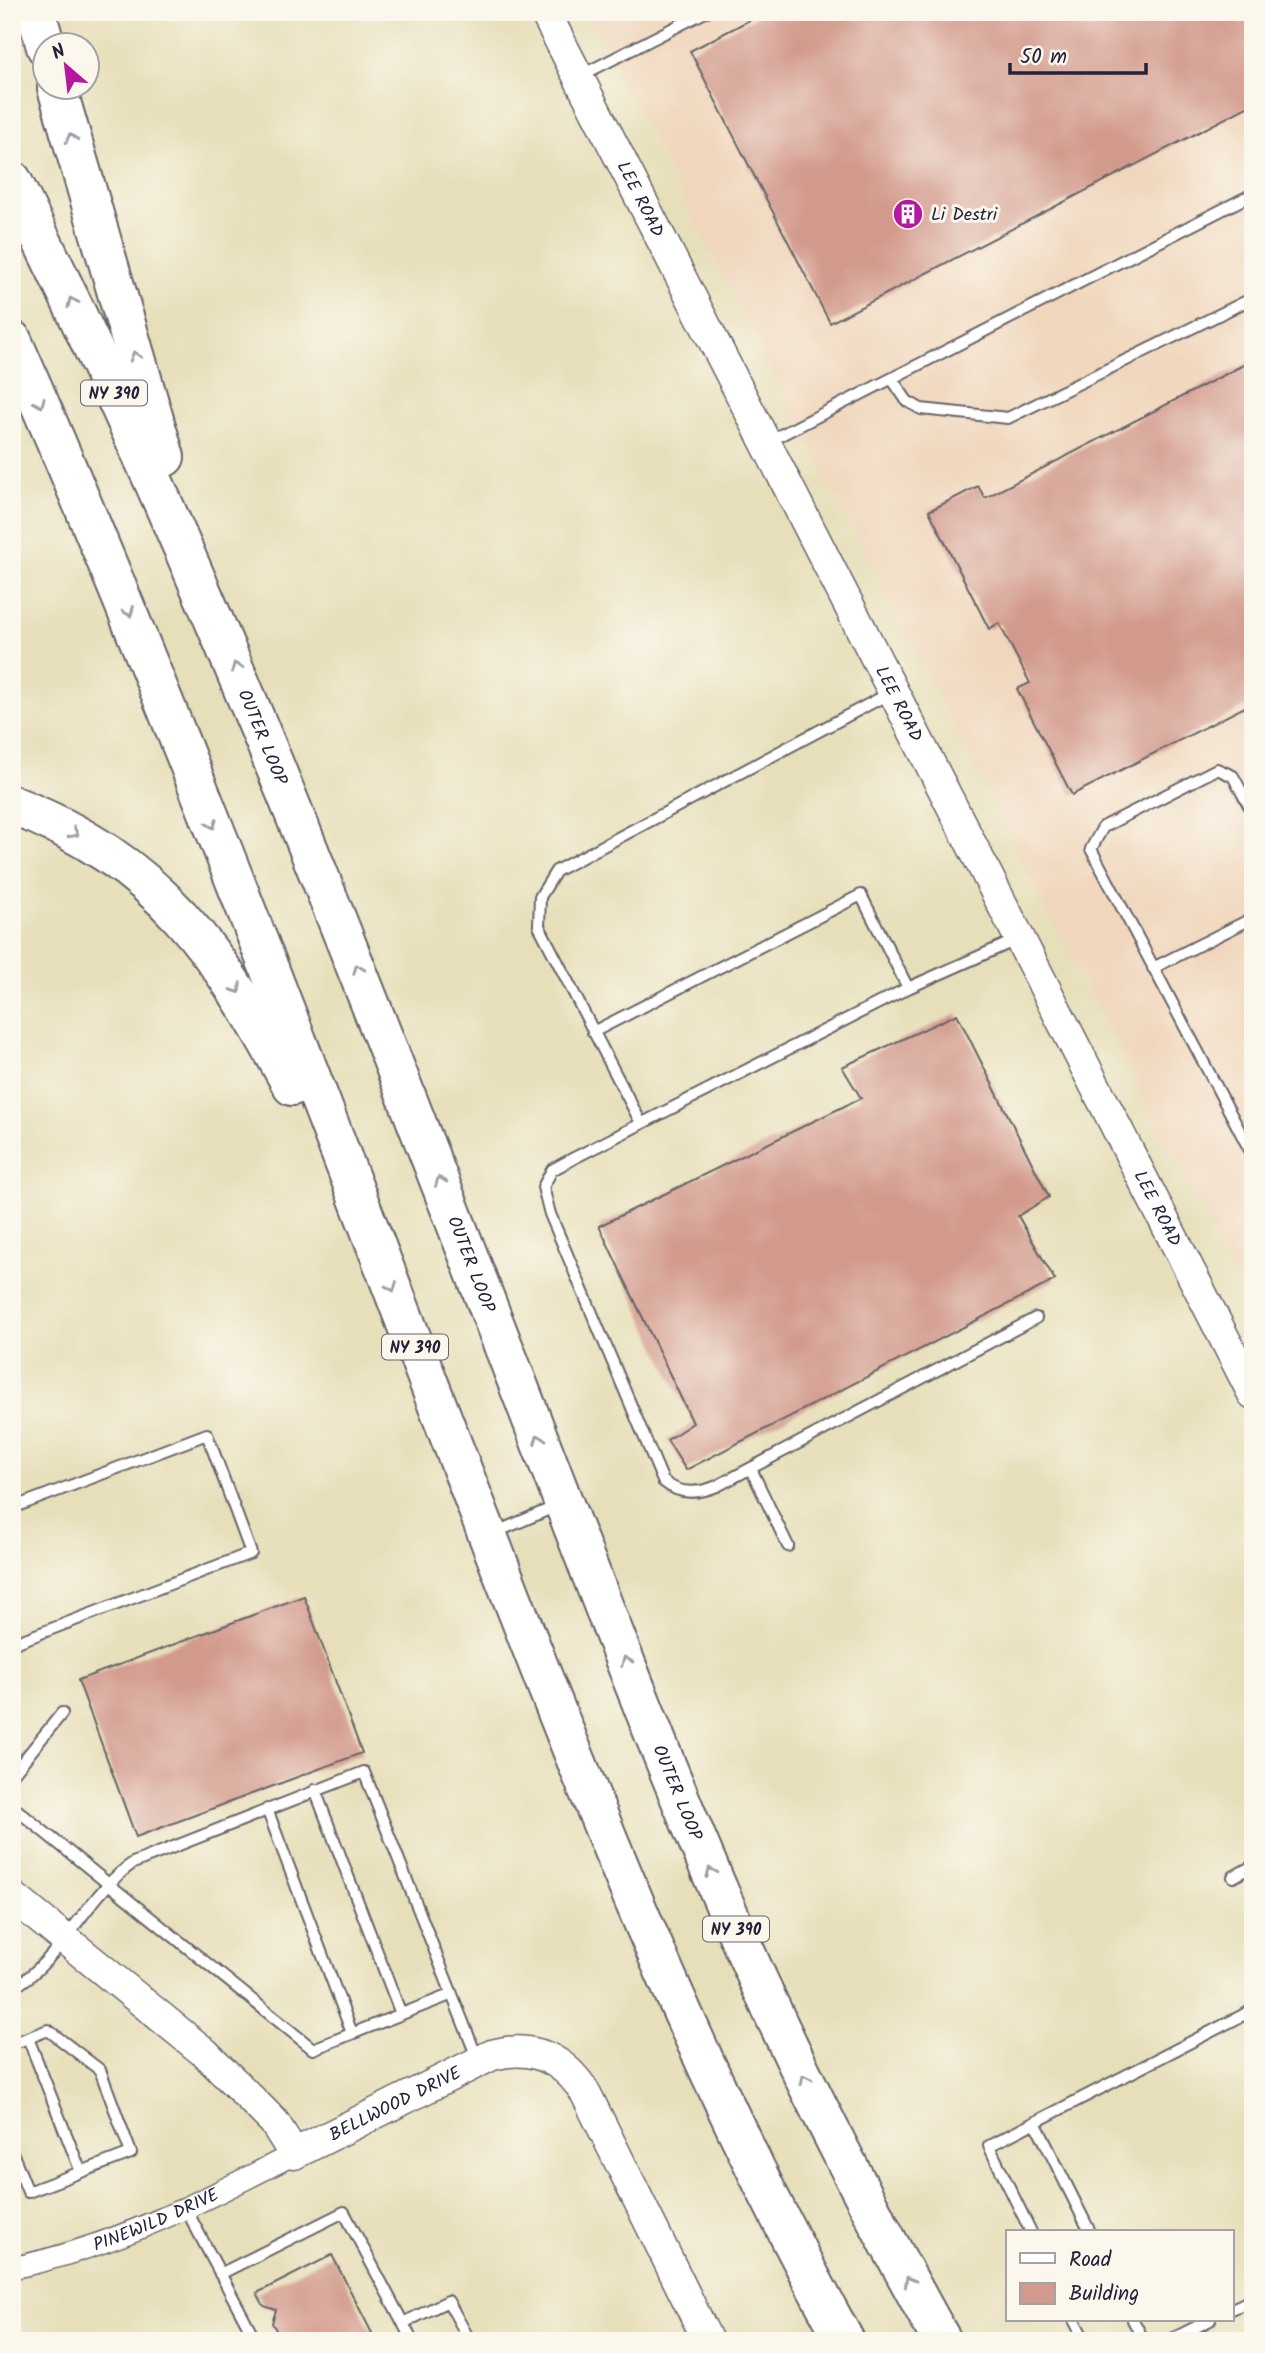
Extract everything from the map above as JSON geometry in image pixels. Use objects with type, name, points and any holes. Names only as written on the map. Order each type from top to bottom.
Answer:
[{"type":"highway","points":[[36,12],[42,32]]},
{"type":"highway","points":[[61,102],[211,609]]},
{"type":"highway","name":"OUTER LOOP","points":[[12,180],[131,428],[211,609],[314,856],[685,1810],[753,1968],[859,2186],[942,2341]]},
{"type":"highway","name":"NY 390","points":[[12,340],[134,624],[607,1841],[664,1977],[749,2158],[845,2341]]},
{"type":"highway","points":[[12,805],[61,826],[116,858],[162,896],[203,941],[254,1018],[342,1176],[376,1246]]},
{"type":"street","name":"LEE ROAD","points":[[545,12],[1019,939],[1240,1360],[1253,1394]]},
{"type":"street","points":[[12,1896],[211,2058],[274,2122],[295,2154]]},
{"type":"street","name":"BELLWOOD DRIVE","points":[[295,2154],[478,2060],[505,2051],[526,2050],[547,2056],[570,2072],[586,2094],[708,2341]]},
{"type":"street","name":"PINEWILD DRIVE","points":[[12,2268],[97,2245],[186,2209],[295,2154]]},
{"type":"lane","points":[[577,78],[705,12]]},
{"type":"lane","points":[[765,443],[1253,194]]},
{"type":"lane","points":[[892,379],[907,401],[921,409],[1008,418],[1253,298]]},
{"type":"lane","points":[[641,1123],[539,926],[540,897],[556,871],[892,692]]},
{"type":"lane","points":[[1253,813],[1233,776],[1217,769],[1103,827],[1091,849],[1253,1156]]},
{"type":"lane","points":[[593,1032],[861,895],[908,988]]},
{"type":"lane","points":[[1153,968],[1253,918]]},
{"type":"lane","points":[[1019,939],[908,988],[641,1123],[552,1171],[543,1187],[550,1214],[663,1481],[673,1490],[702,1492],[751,1469],[1036,1318]]},
{"type":"lane","points":[[12,1508],[206,1434],[251,1553],[12,1644]]},
{"type":"lane","points":[[751,1469],[788,1546]]},
{"type":"lane","points":[[488,1536],[564,1503]]},
{"type":"lane","points":[[12,1775],[62,1713]]},
{"type":"lane","points":[[12,1988],[33,1973],[108,1884],[142,1858],[364,1772],[450,1995],[478,2060]]},
{"type":"lane","points":[[315,1790],[401,2014]]},
{"type":"lane","points":[[12,1806],[313,2049],[450,1995]]},
{"type":"lane","points":[[267,1809],[352,2033]]},
{"type":"lane","points":[[1233,1877],[1253,1866]]},
{"type":"lane","points":[[1030,2230],[989,2146],[1253,2010]]},
{"type":"lane","points":[[12,2044],[48,2030],[100,2070],[131,2153],[28,2192],[12,2152]]},
{"type":"lane","points":[[28,2038],[81,2172]]},
{"type":"lane","points":[[1035,2122],[1089,2230]]},
{"type":"lane","points":[[186,2209],[256,2341]]},
{"type":"lane","points":[[220,2274],[344,2212],[412,2341]]},
{"type":"lane","points":[[1234,2308],[1253,2299]]},
{"type":"lane","points":[[403,2323],[448,2301],[470,2341]]},
{"type":"lane","points":[[1075,2322],[1085,2341]]},
{"type":"lane","points":[[1134,2322],[1144,2341]]},
{"type":"lane","points":[[1168,2341],[1206,2322]]},
{"type":"shaded area","points":[[588,12],[1253,12],[1253,1312]]},
{"type":"building","name":"Li Destri","points":[[765,12],[1253,12],[1253,104],[830,323],[690,51]]},
{"type":"building","points":[[1253,360],[1253,703],[1072,795],[1017,689],[1030,683],[999,623],[989,629],[929,511],[978,486],[985,498]]},
{"type":"building","points":[[957,1014],[1049,1197],[1018,1216],[1055,1280],[686,1470],[667,1440],[693,1423],[599,1226],[861,1098],[842,1067]]},
{"type":"building","points":[[304,1596],[362,1753],[136,1837],[78,1680]]},
{"type":"building","points":[[332,2255],[376,2341],[282,2341],[272,2323],[276,2310],[264,2306],[257,2293]]},
{"type":"place","name":"Li Destri","points":[[908,214]]}]
